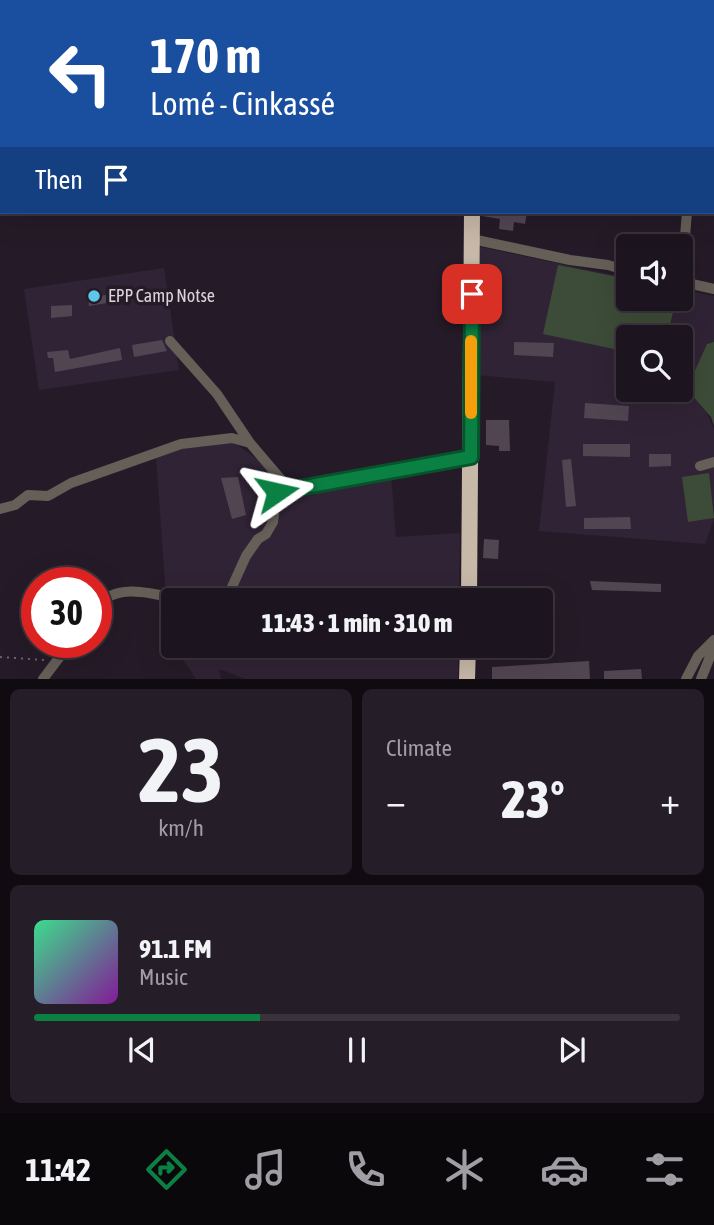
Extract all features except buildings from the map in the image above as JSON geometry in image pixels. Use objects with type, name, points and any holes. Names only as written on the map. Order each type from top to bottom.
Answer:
[{"type":"highway","points":[[469,588],[472,214]]},
{"type":"highway","points":[[467,679],[468,658]]},
{"type":"street","points":[[686,234],[688,214]]},
{"type":"street","points":[[472,240],[616,267]]},
{"type":"street","points":[[693,284],[714,289]]},
{"type":"street","points":[[170,341],[217,394],[250,443],[290,490]]},
{"type":"street","points":[[0,509],[15,505],[28,495],[48,496],[71,483],[181,444],[232,438],[250,443]]},
{"type":"street","points":[[232,588],[246,556],[273,522],[277,492],[471,457]]},
{"type":"street","points":[[699,466],[714,462]]},
{"type":"street","points":[[112,596],[121,592],[161,595]]},
{"type":"street","points":[[714,640],[698,656],[688,676],[703,678],[714,647]]},
{"type":"street","points":[[43,679],[58,659]]},
{"type":"path","points":[[0,657],[58,659]]},
{"type":"shaded area","points":[[480,247],[616,275],[616,311],[693,311],[693,292],[714,296],[714,342],[707,345],[693,382],[693,325],[616,325],[616,402],[693,402],[693,397],[707,413],[714,429],[714,519],[705,544],[539,531],[555,382],[476,375]]},
{"type":"shaded area","points":[[164,268],[179,370],[39,390],[24,289]]},
{"type":"shaded area","points":[[233,442],[260,461],[281,487],[391,475],[396,537],[460,533],[459,588],[165,588],[156,456],[183,447]]},
{"type":"shaded area","points":[[182,658],[458,658],[458,679],[245,679],[219,669],[221,679],[196,679]]},
{"type":"green space","points":[[558,265],[616,277],[616,311],[673,311],[670,325],[616,325],[616,349],[543,334]]},
{"type":"green space","points":[[714,342],[714,426],[711,417],[693,397],[693,375],[707,344]]},
{"type":"green space","points":[[709,473],[714,518],[688,522],[682,477]]},
{"type":"slow traffic","points":[[471,341],[471,413]]},
{"type":"place","name":"EPP Camp Notse","points":[[94,296]]},
{"type":"route","points":[[277,492],[471,457],[472,294]]}]
